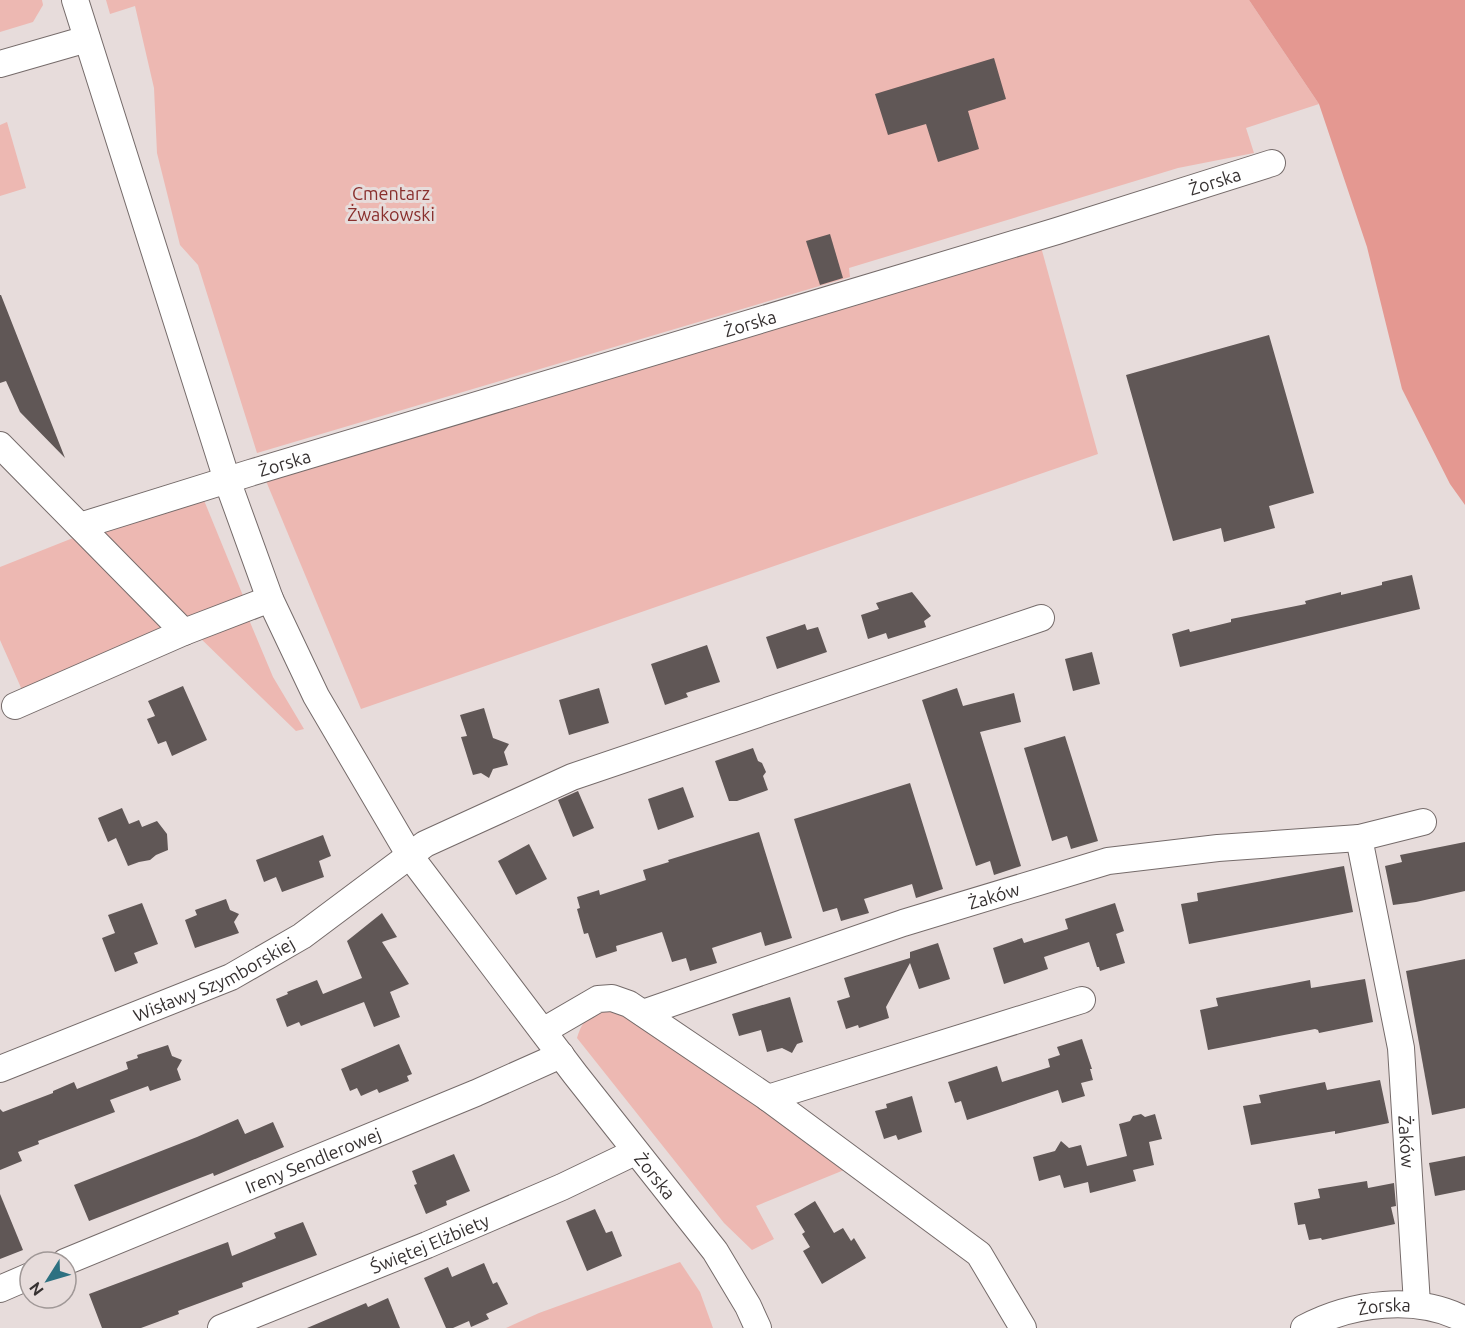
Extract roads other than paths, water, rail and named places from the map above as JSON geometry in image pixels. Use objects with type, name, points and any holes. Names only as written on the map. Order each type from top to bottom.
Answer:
[{"type":"street","name":"Żorska","points":[[75,0],[227,480],[270,599],[316,696],[410,855],[561,1055],[715,1251],[748,1306],[758,1328]]},
{"type":"street","points":[[0,64],[87,39]]},
{"type":"street","name":"Żorska","points":[[81,526],[1057,231],[1272,163]]},
{"type":"street","points":[[0,445],[184,632]]},
{"type":"street","points":[[15,706],[184,632],[270,599]]},
{"type":"street","points":[[410,855],[425,844],[572,777],[1041,618]]},
{"type":"street","name":"Żaków","points":[[643,1013],[903,923],[1108,861],[1218,848],[1359,838],[1423,822]]},
{"type":"street","name":"Żaków","points":[[1359,838],[1401,1048],[1417,1305]]},
{"type":"street","name":"Wisławy Szymborskiej","points":[[0,1069],[231,977],[302,936],[410,855]]},
{"type":"street","points":[[543,1031],[598,999],[612,998],[629,1004],[768,1098],[979,1254],[1023,1328]]},
{"type":"street","points":[[768,1098],[1082,1000]]},
{"type":"street","name":"Ireny Sendlerowej","points":[[78,1257],[476,1093],[561,1055]]},
{"type":"street","name":"Świętej Elżbiety","points":[[221,1328],[427,1245],[562,1187],[636,1152]]},
{"type":"street","points":[[0,1289],[18,1281]]},
{"type":"street","name":"Żorska","points":[[1304,1328],[1323,1318],[1348,1310],[1369,1307],[1417,1305],[1465,1320]]},
{"type":"park label","name":"Cmentarz Żwakowski","points":[[391,203]]}]
